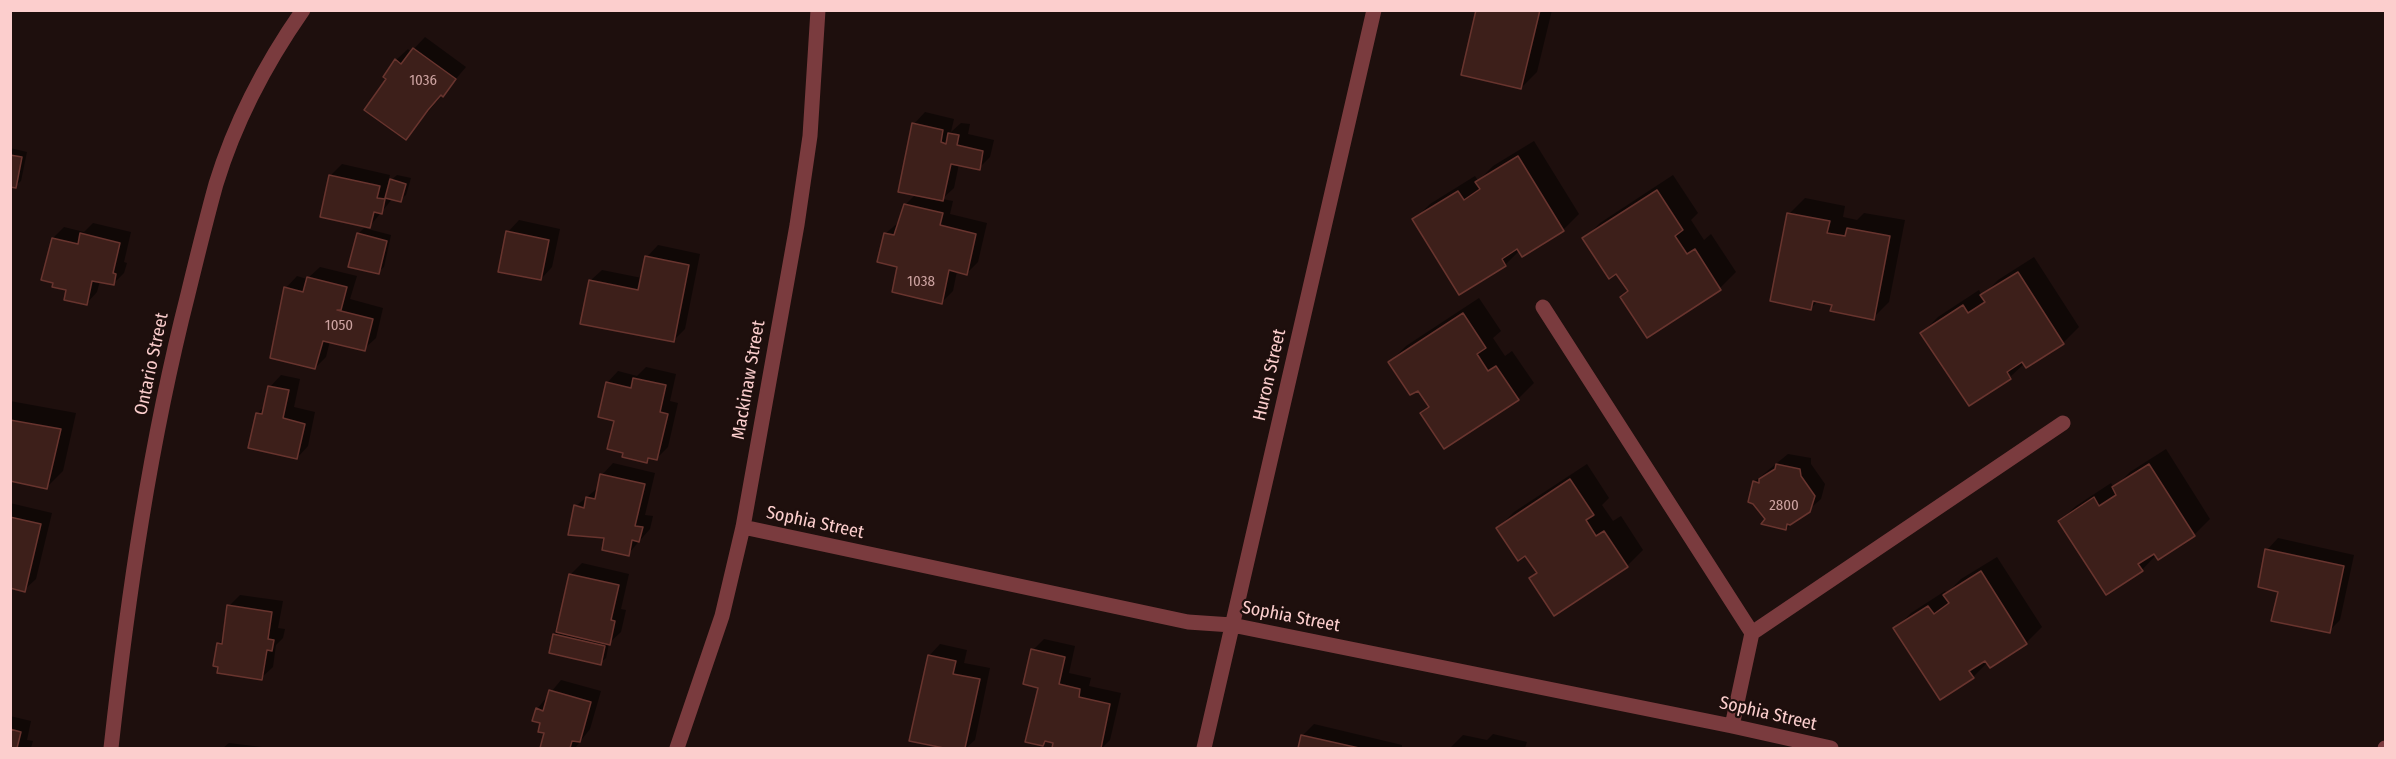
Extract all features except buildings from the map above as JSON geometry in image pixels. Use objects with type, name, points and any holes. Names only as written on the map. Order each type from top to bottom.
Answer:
[{"type":"street","name":"Ontario Street","points":[[111,748],[128,599],[168,370],[217,182],[242,117],[277,49],[303,10]]},
{"type":"street","name":"Mackinaw Street","points":[[677,748],[722,616],[743,527],[810,136],[818,10]]},
{"type":"street","name":"Huron Street","points":[[1204,748],[1374,10]]},
{"type":"street","points":[[1543,307],[1752,633]]},
{"type":"street","points":[[1732,726],[1752,633],[2064,423]]},
{"type":"street","name":"Sophia Street","points":[[743,527],[1188,622],[1232,625],[1831,748]]}]
